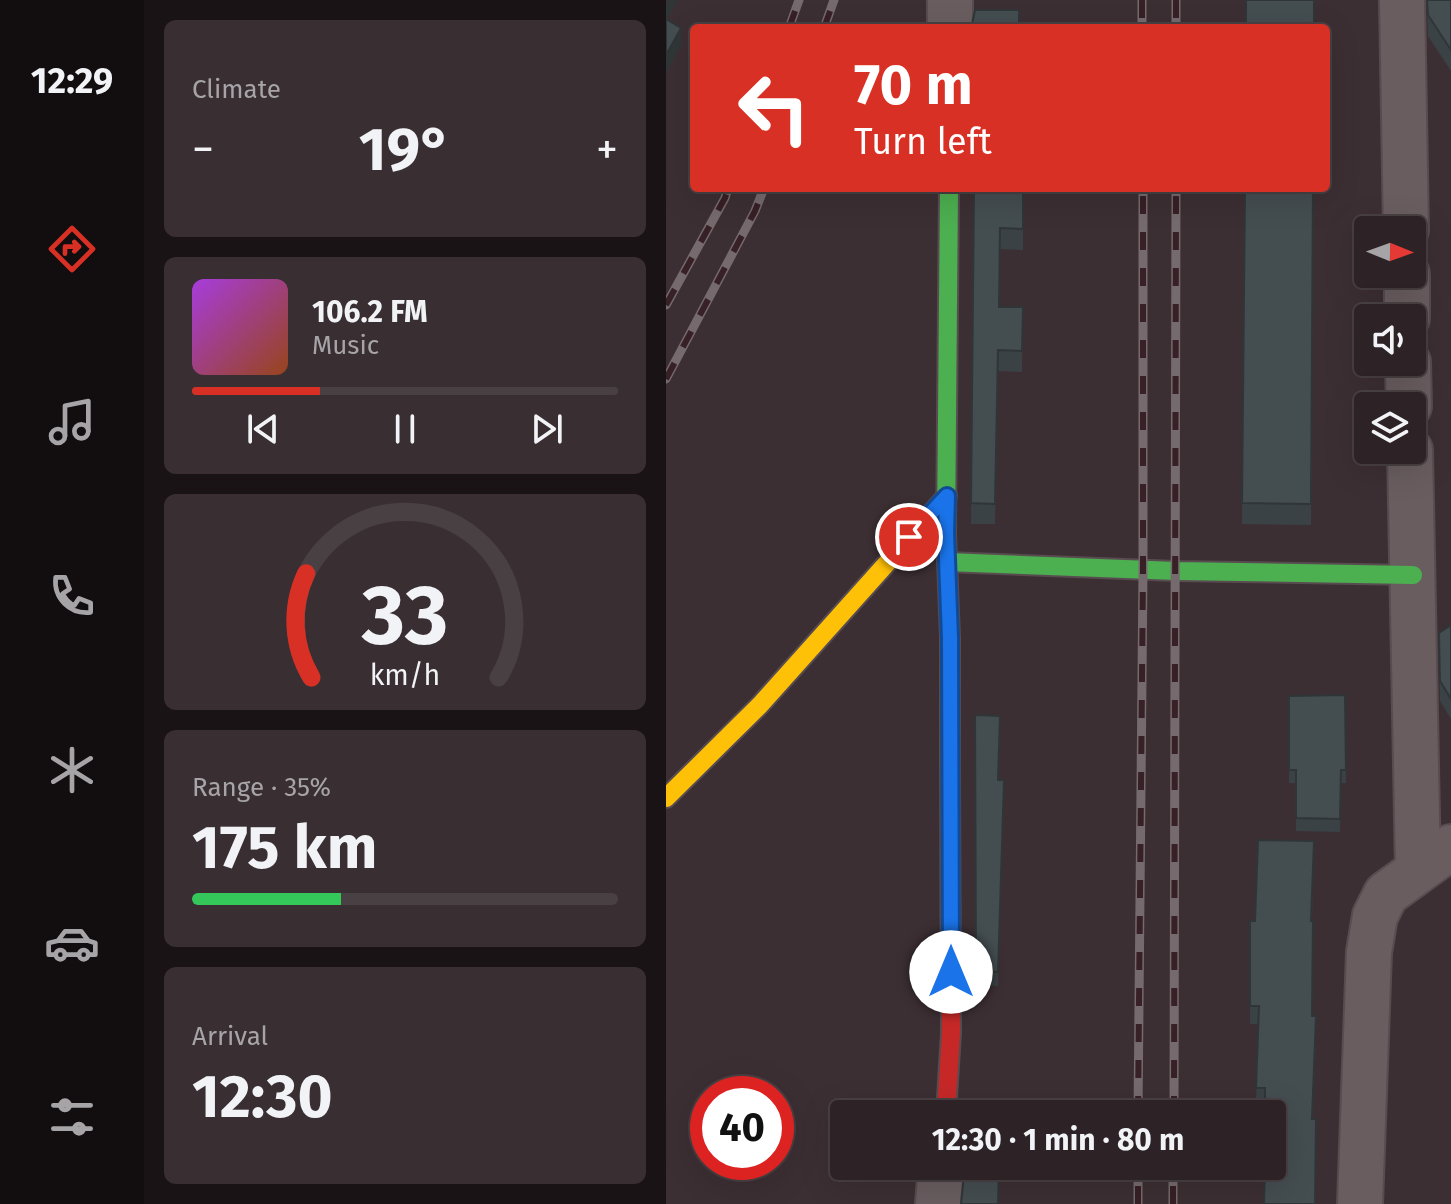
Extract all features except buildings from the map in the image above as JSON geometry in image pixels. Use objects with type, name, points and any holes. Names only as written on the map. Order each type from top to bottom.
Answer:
[{"type":"street","points":[[950,0],[950,24]]},
{"type":"street","points":[[1402,0],[1406,216]]},
{"type":"street","points":[[947,1100],[951,1033],[947,562],[949,192]]},
{"type":"street","points":[[1360,1204],[1369,952],[1375,916],[1418,870],[1410,464]]},
{"type":"street","points":[[666,798],[760,705],[947,496]]},
{"type":"street","points":[[947,562],[1176,571],[1413,575]]},
{"type":"street","points":[[938,1204],[940,1180]]},
{"type":"railway","points":[[790,24],[799,0]]},
{"type":"railway","points":[[825,24],[834,0]]},
{"type":"railway","points":[[1142,0],[1142,24]]},
{"type":"railway","points":[[1176,0],[1176,24]]},
{"type":"railway","points":[[666,305],[727,192]]},
{"type":"railway","points":[[666,379],[762,192]]},
{"type":"railway","points":[[1138,1100],[1143,192]]},
{"type":"railway","points":[[1174,1100],[1176,192]]},
{"type":"railway","points":[[1138,1180],[1138,1204]]},
{"type":"railway","points":[[1173,1180],[1173,1204]]},
{"type":"traffic: fast","points":[[949,192],[946,533],[950,766]]},
{"type":"traffic: fast","points":[[947,562],[1176,571],[1413,575]]},
{"type":"traffic: slow","points":[[666,798],[760,705],[947,496]]},
{"type":"traffic: jam","points":[[947,1100],[951,1033],[950,766]]},
{"type":"route","points":[[909,537],[947,496],[951,972]]}]
